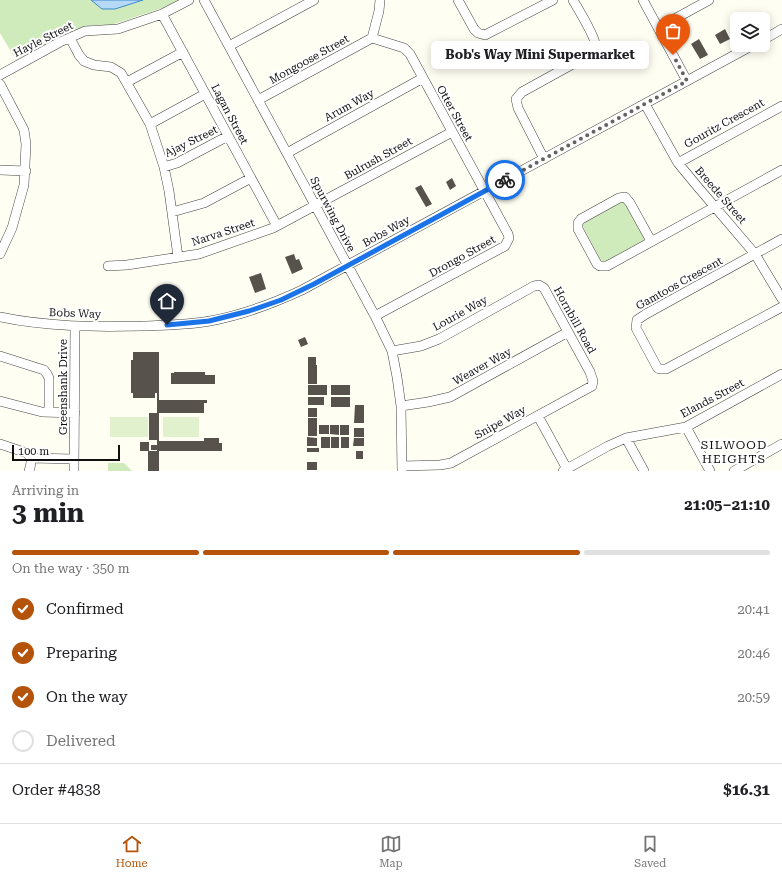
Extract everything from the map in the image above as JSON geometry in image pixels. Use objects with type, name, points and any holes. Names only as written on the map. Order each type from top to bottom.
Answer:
[{"type":"street","name":"Hayle Street","points":[[0,75],[85,31],[118,29],[162,14],[189,0]]},
{"type":"street","name":"Spurwing Drive","points":[[204,0],[376,316],[392,351],[401,406],[402,468]]},
{"type":"street","points":[[229,46],[314,0]]},
{"type":"street","points":[[372,38],[379,11],[380,0]]},
{"type":"street","points":[[458,0],[474,29],[478,33],[485,35],[552,0]]},
{"type":"street","points":[[544,159],[518,108],[516,99],[522,92],[589,56],[593,51],[595,45],[594,38],[573,0]]},
{"type":"street","points":[[643,0],[687,81]]},
{"type":"street","points":[[658,28],[709,0]]},
{"type":"street","name":"Lagan Street","points":[[162,14],[277,226]]},
{"type":"street","points":[[770,36],[782,29]]},
{"type":"street","points":[[70,38],[79,56],[84,61],[91,65],[115,69],[121,73],[150,124],[164,167],[169,191],[178,257]]},
{"type":"street","name":"Otter Street","points":[[372,38],[407,50],[484,191]]},
{"type":"street","name":"Mongoose Street","points":[[258,100],[372,38]]},
{"type":"street","points":[[127,82],[183,52]]},
{"type":"street","name":"Bobs Way","points":[[0,317],[26,323],[75,327],[167,325],[209,321],[264,306],[302,290],[740,52]]},
{"type":"street","name":"Arum Way","points":[[287,153],[423,78]]},
{"type":"street","points":[[0,84],[22,125],[26,144],[26,171],[24,185],[14,220],[0,252]]},
{"type":"street","points":[[150,124],[206,94]]},
{"type":"street","name":"Breede Street","points":[[645,104],[678,162],[756,254],[782,299]]},
{"type":"street","name":"Gouritz Crescent","points":[[678,162],[782,106]]},
{"type":"street","name":"Bulrush Street","points":[[315,206],[452,132]]},
{"type":"street","name":"Ajay Street","points":[[164,167],[177,163],[228,136]]},
{"type":"street","points":[[0,170],[26,171]]},
{"type":"street","points":[[651,241],[630,203],[625,197],[619,198],[581,219],[578,223],[578,229],[597,264],[604,267],[782,170]]},
{"type":"street","points":[[172,212],[204,203],[251,178]]},
{"type":"street","name":"Drongo Street","points":[[376,316],[507,244],[509,238],[508,234],[484,191]]},
{"type":"street","name":"Narva Street","points":[[108,266],[127,265],[199,254],[277,226],[315,206]]},
{"type":"street","name":"Gamtoos Crescent","points":[[782,239],[639,319],[636,323],[636,328],[657,367],[666,370],[782,307]]},
{"type":"street","name":"Hornbill Road","points":[[534,286],[542,286],[544,288],[590,372]]},
{"type":"street","name":"Lourie Way","points":[[392,351],[421,346],[439,339],[534,286]]},
{"type":"street","name":"Greenshank Drive","points":[[74,471],[75,327]]},
{"type":"street","name":"Weaver Way","points":[[401,406],[450,397],[568,332]]},
{"type":"street","points":[[0,356],[44,370],[49,378],[49,412]]},
{"type":"street","name":"Snipe Way","points":[[402,468],[451,463],[592,386],[593,381],[590,372]]},
{"type":"street","name":"Elands Street","points":[[565,470],[608,446],[626,438],[686,427],[782,374]]},
{"type":"street","points":[[0,401],[35,410],[49,412],[75,412]]},
{"type":"street","points":[[538,416],[565,470]]},
{"type":"street","points":[[686,427],[710,471]]},
{"type":"street","points":[[626,438],[644,471]]},
{"type":"street","points":[[0,444],[27,453],[32,461],[29,471]]},
{"type":"street","points":[[734,471],[782,444]]},
{"type":"street","points":[[31,458],[74,459]]},
{"type":"green space","points":[[0,0],[179,0],[168,6],[111,25],[93,25],[83,27],[62,36],[16,60],[0,33]]},
{"type":"green space","points":[[622,201],[625,202],[645,239],[643,242],[606,262],[601,261],[581,223]]},
{"type":"green space","points":[[110,417],[148,417],[148,437],[110,437]]},
{"type":"green space","points":[[163,417],[199,417],[199,437],[163,437]]},
{"type":"green space","points":[[108,463],[124,463],[132,471],[108,471]]},
{"type":"water","points":[[91,0],[143,0],[115,9],[102,9]]},
{"type":"building","points":[[725,29],[730,39],[720,44],[715,35]]},
{"type":"building","points":[[699,39],[708,55],[700,59],[691,44]]},
{"type":"building","points":[[452,178],[456,186],[450,190],[446,182]]},
{"type":"building","points":[[421,185],[432,204],[426,207],[415,188]]},
{"type":"building","points":[[294,254],[296,260],[299,259],[303,269],[292,274],[285,257]]},
{"type":"building","points":[[261,273],[266,289],[255,293],[249,277]]},
{"type":"building","points":[[167,291],[169,305],[158,307],[156,293]]},
{"type":"building","points":[[305,337],[308,344],[301,347],[298,340]]},
{"type":"building","points":[[133,352],[159,352],[159,400],[207,400],[207,403],[204,403],[204,413],[159,413],[159,441],[204,441],[204,438],[219,438],[219,443],[222,443],[222,451],[159,451],[159,471],[148,471],[148,451],[157,451],[151,450],[151,445],[157,445],[157,440],[149,440],[149,413],[157,413],[157,393],[155,393],[155,398],[133,398],[133,393],[131,393],[131,360],[133,360]]},
{"type":"building","points":[[308,357],[316,357],[317,384],[308,384]]},
{"type":"building","points":[[205,372],[205,375],[215,375],[215,384],[171,384],[171,373]]},
{"type":"building","points":[[308,385],[327,385],[327,395],[308,395]]},
{"type":"building","points":[[331,385],[350,385],[350,395],[331,395]]},
{"type":"building","points":[[308,397],[324,397],[324,405],[308,405]]},
{"type":"building","points":[[331,397],[350,397],[350,407],[331,407]]},
{"type":"building","points":[[355,405],[364,405],[364,423],[354,423]]},
{"type":"building","points":[[308,408],[317,408],[317,417],[308,417]]},
{"type":"building","points":[[308,418],[317,418],[317,436],[308,436]]},
{"type":"building","points":[[319,425],[329,425],[329,434],[319,434]]},
{"type":"building","points":[[330,425],[339,425],[339,435],[330,434]]},
{"type":"building","points":[[340,425],[349,425],[349,435],[340,435]]},
{"type":"building","points":[[354,428],[364,428],[364,437],[354,437]]},
{"type":"building","points":[[307,437],[317,438],[317,446],[307,446]]},
{"type":"building","points":[[321,437],[330,437],[330,448],[321,448]]},
{"type":"building","points":[[331,437],[339,437],[339,448],[331,448]]},
{"type":"building","points":[[341,437],[349,437],[349,448],[341,448]]},
{"type":"building","points":[[354,438],[364,438],[364,446],[353,446]]},
{"type":"building","points":[[140,442],[149,442],[149,451],[140,451]]},
{"type":"building","points":[[307,448],[319,448],[319,452],[307,452]]},
{"type":"building","points":[[356,451],[363,451],[363,459],[356,459]]},
{"type":"building","points":[[307,462],[317,462],[317,470],[307,470]]},
{"type":"way so far","points":[[505,180],[687,81],[673,55]]},
{"type":"place","name":"Bob's Way Mini Supermarket","points":[[673,55]]},
{"type":"district","name":"SILWOOD HEIGHTS","points":[[734,452]]},
{"type":"route","points":[[167,325],[209,321],[249,311],[281,300],[314,284],[505,180]]}]
